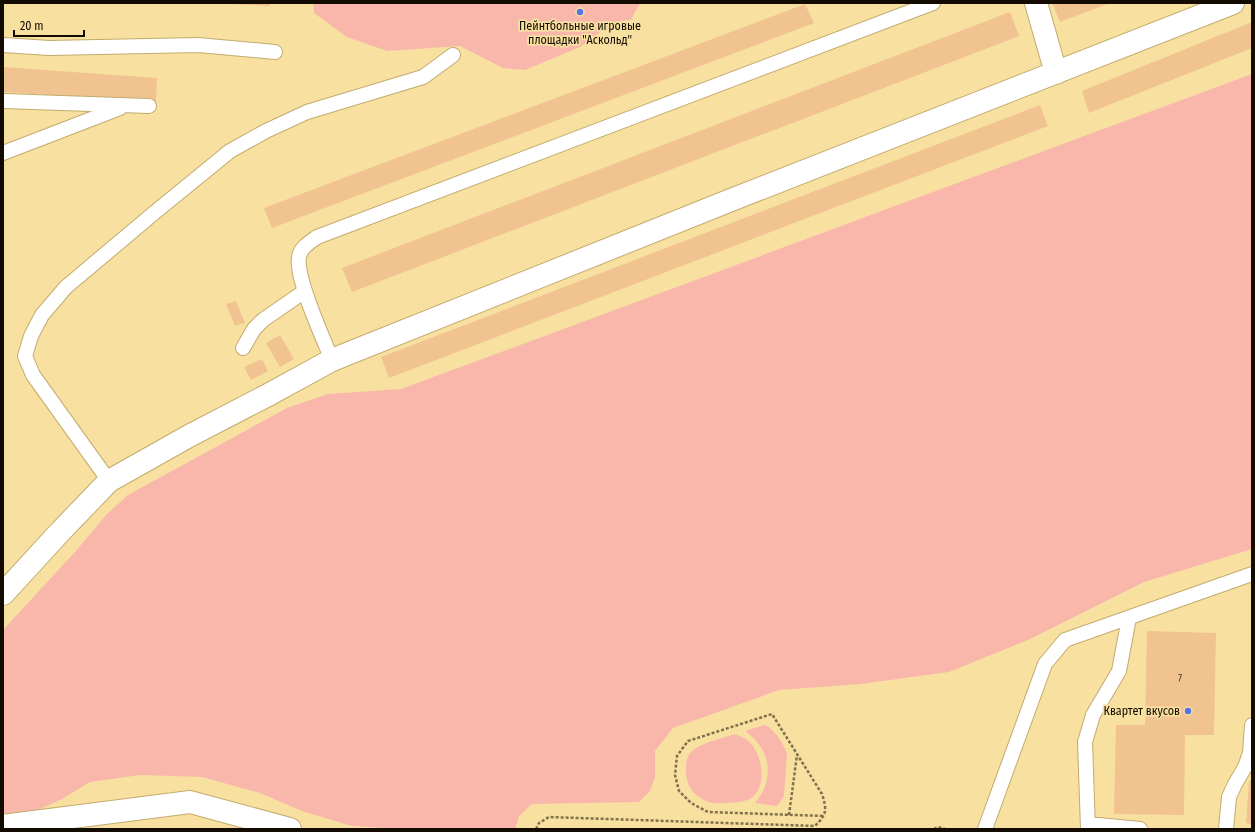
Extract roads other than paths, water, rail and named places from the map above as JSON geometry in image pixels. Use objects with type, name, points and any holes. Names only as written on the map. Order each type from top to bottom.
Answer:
[{"type":"street","points":[[1036,3],[1056,73]]},
{"type":"street","points":[[3,594],[59,532],[109,482],[189,436],[332,360],[724,203],[1233,3]]},
{"type":"street","points":[[3,826],[190,802],[290,829]]},
{"type":"lane","points":[[332,360],[299,273],[299,256],[305,246],[317,237],[933,3]]},
{"type":"lane","points":[[3,45],[49,48],[198,46],[275,52]]},
{"type":"lane","points":[[109,482],[33,376],[27,362],[25,356],[31,336],[42,315],[66,287],[230,151],[266,131],[307,112],[423,77],[453,55]]},
{"type":"lane","points":[[3,101],[149,106]]},
{"type":"lane","points":[[3,153],[126,106]]},
{"type":"lane","points":[[243,348],[254,329],[263,320],[306,291]]},
{"type":"lane","points":[[985,829],[1045,664],[1065,640],[1252,574]]},
{"type":"lane","points":[[1129,618],[1119,671],[1092,715],[1085,742],[1088,827],[1140,829]]},
{"type":"lane","points":[[1226,829],[1229,797],[1250,753],[1252,725]]},
{"type":"place","name":"Пейнтбольные игровые площадки \"Аскольд\"","points":[[580,12]]},
{"type":"place","name":"Квартет вкусов","points":[[1188,711]]}]
